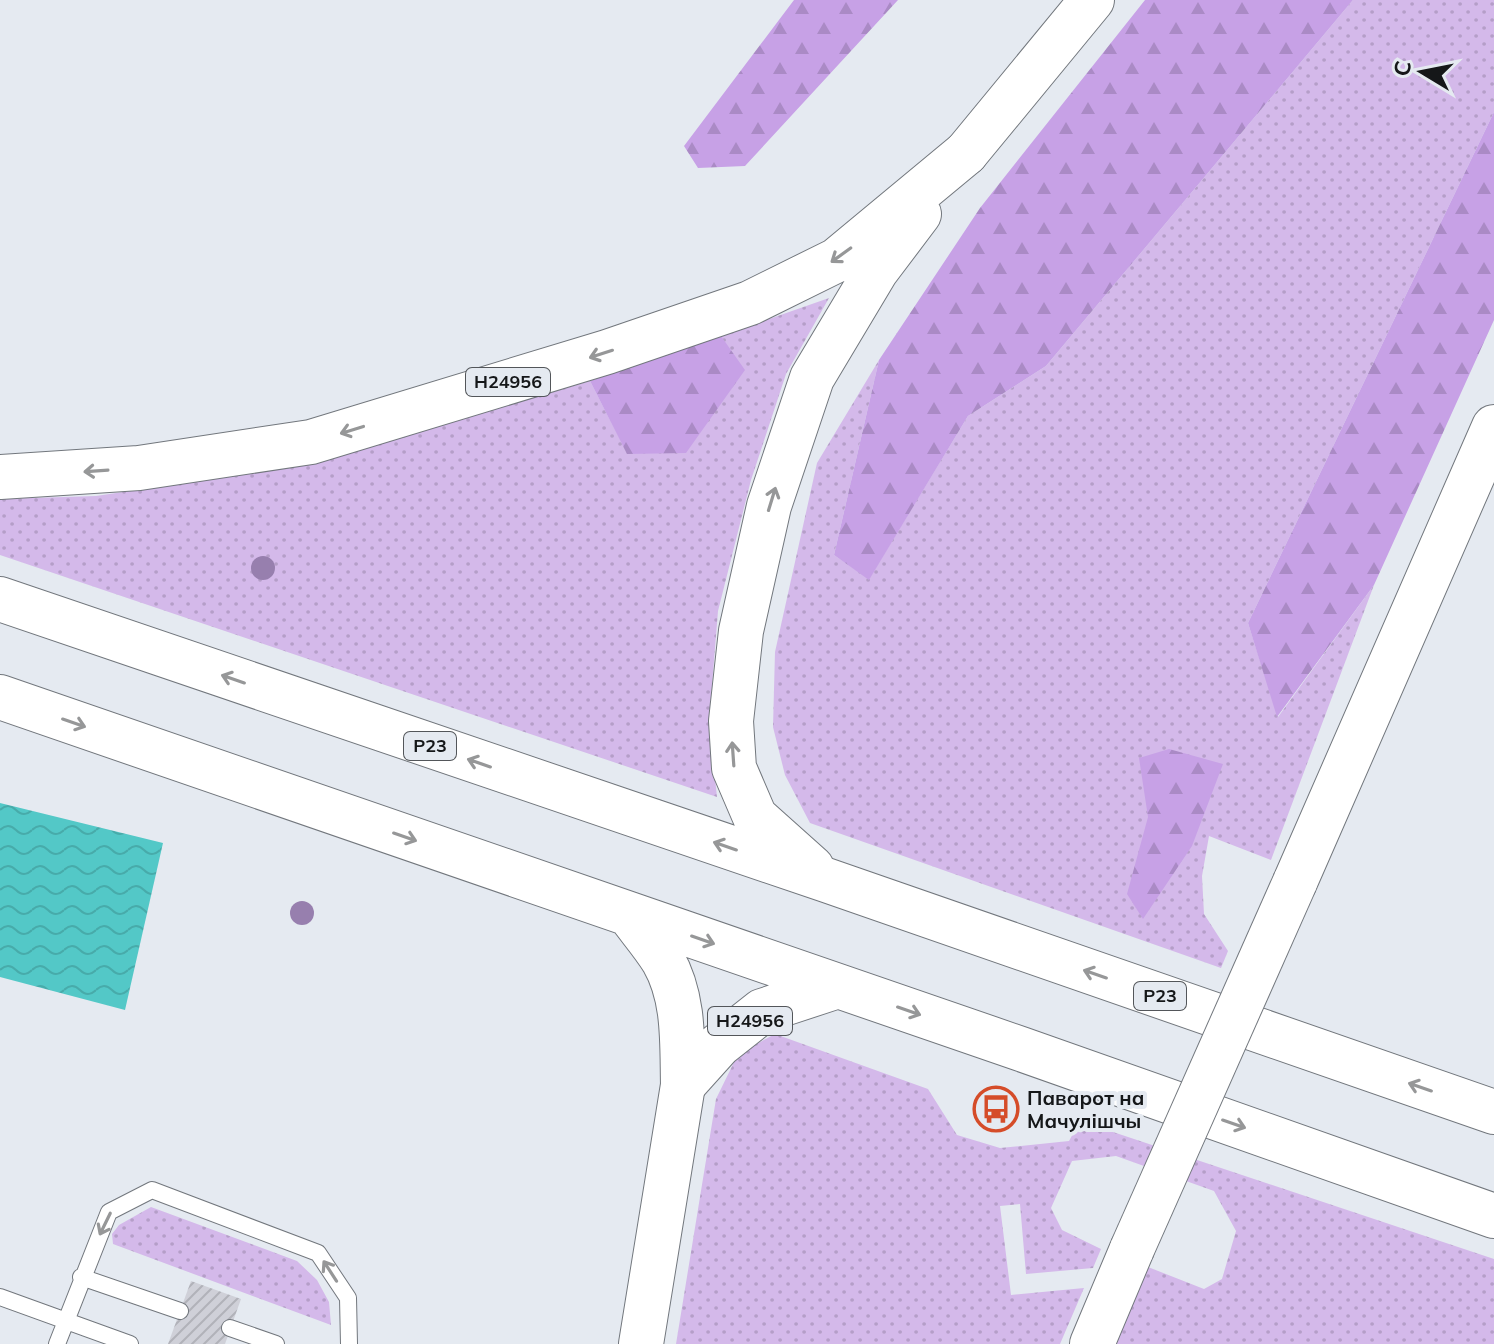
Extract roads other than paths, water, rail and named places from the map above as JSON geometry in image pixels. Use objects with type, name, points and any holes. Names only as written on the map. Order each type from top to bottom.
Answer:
[{"type":"main road","name":"Н24956","points":[[826,880],[755,817],[734,768],[731,721],[741,631],[769,506],[812,378],[876,271],[966,153],[1092,0]]},
{"type":"main road","name":"Н24956","points":[[0,477],[139,468],[311,442],[621,347],[750,303],[837,260],[966,153]]},
{"type":"main road","points":[[1092,1344],[1494,427]]},
{"type":"main road","name":"Р23","points":[[0,599],[826,880],[1494,1112]]},
{"type":"main road","points":[[0,697],[1494,1216]]},
{"type":"main road","name":"Н24956","points":[[629,914],[663,961],[675,987],[681,1017],[683,1085],[641,1344]]},
{"type":"main road","name":"Н24956","points":[[683,1085],[719,1045],[762,1011],[835,987]]},
{"type":"lane","points":[[57,1344],[109,1212],[152,1190],[318,1253],[348,1298],[349,1344]]},
{"type":"lane","points":[[81,1277],[180,1311]]},
{"type":"lane","points":[[0,1297],[130,1344]]},
{"type":"lane","points":[[230,1328],[276,1344]]},
{"type":"water","points":[[0,803],[163,843],[125,1010],[0,977]]},
{"type":"place","name":"Паварот на Мачулішчы","points":[[996,1109]]}]
